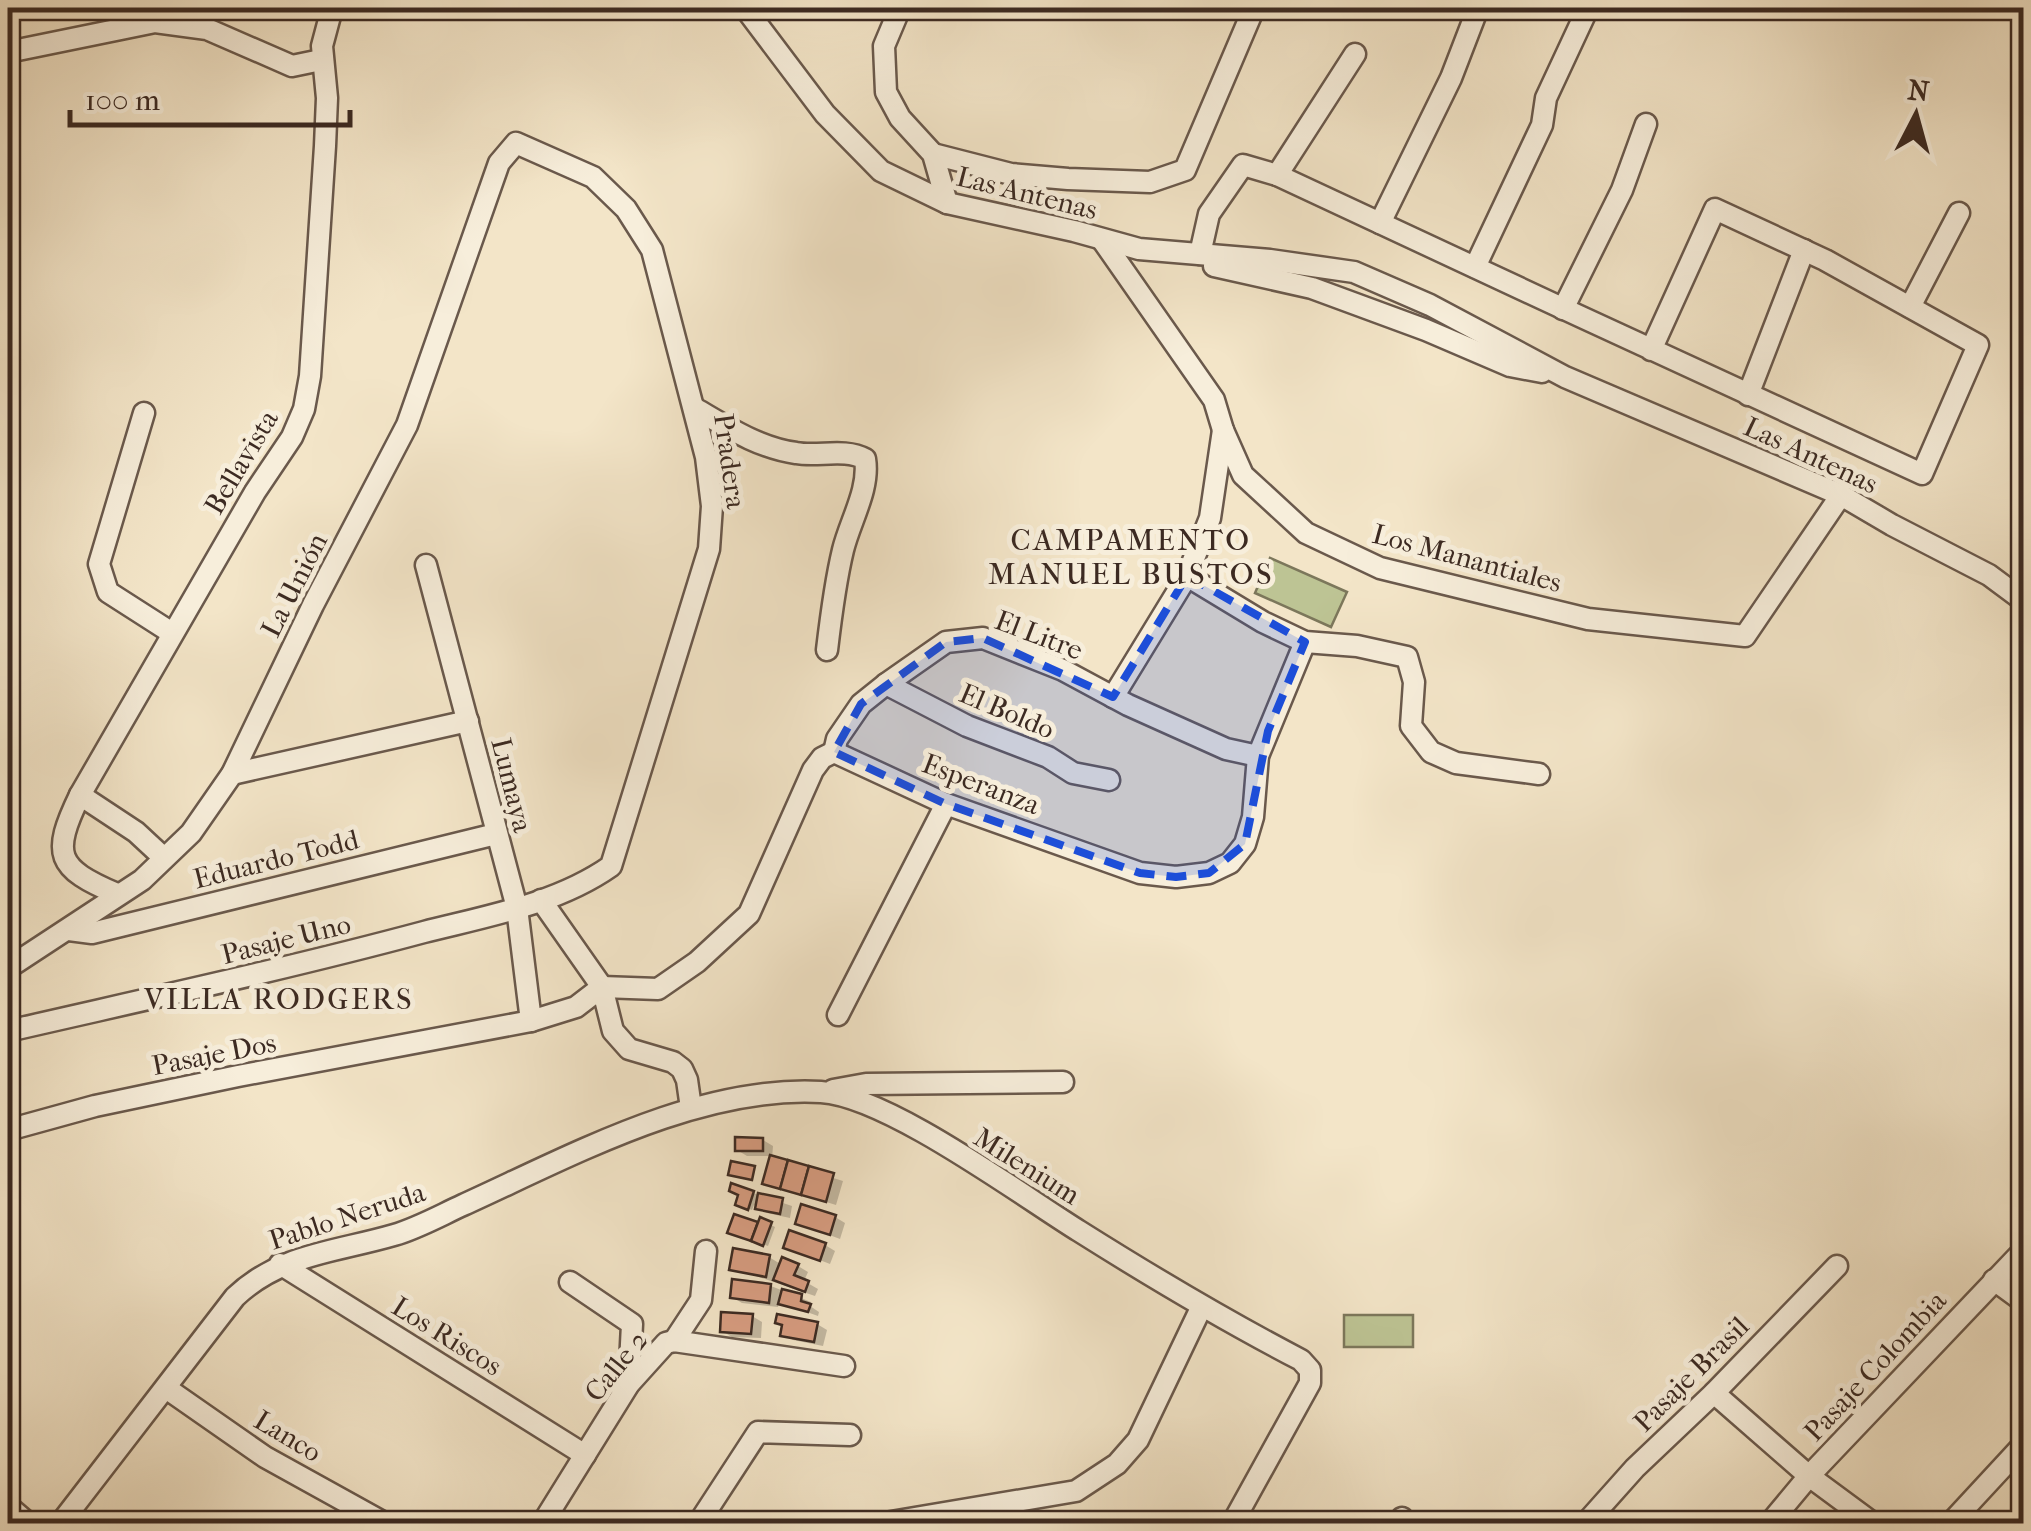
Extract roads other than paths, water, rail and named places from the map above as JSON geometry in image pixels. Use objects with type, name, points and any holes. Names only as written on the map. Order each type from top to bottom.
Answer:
[{"type":"street","points":[[8,52],[155,22],[207,28],[292,66],[322,60],[326,31],[336,8]]},
{"type":"street","name":"Las Antenas","points":[[745,8],[825,114],[881,171],[947,204],[1312,288],[1510,366],[1565,377]]},
{"type":"street","points":[[900,8],[884,46],[886,92],[900,118],[933,154],[947,204]]},
{"type":"street","points":[[933,154],[1011,174],[1122,182],[1150,182],[1185,170],[1254,8]]},
{"type":"street","points":[[1380,223],[1451,78],[1478,8]]},
{"type":"street","points":[[1475,267],[1542,125],[1546,98],[1588,8]]},
{"type":"street","points":[[1277,175],[1355,54]]},
{"type":"street","name":"Bellavista","points":[[117,894],[88,882],[68,866],[62,838],[80,796],[255,492],[292,438],[304,410],[310,376],[325,146],[327,98],[322,60]]},
{"type":"street","points":[[1564,308],[1622,190],[1646,124]]},
{"type":"street","name":"Pradera","points":[[516,143],[594,177],[626,208],[652,250],[696,409],[712,506],[708,549],[611,866],[597,876],[517,908]]},
{"type":"street","name":"La Unión","points":[[8,968],[142,880],[191,833],[232,774],[407,425],[499,163],[516,143]]},
{"type":"street","points":[[1200,254],[1209,214],[1244,165],[1277,175],[1651,350],[1922,474],[1978,345],[1804,250],[1714,209],[1651,350]]},
{"type":"street","points":[[1910,307],[1958,213]]},
{"type":"street","name":"Los Manantiales","points":[[1103,241],[1214,400],[1243,475],[1306,534],[1380,568],[1588,619],[1745,636],[1842,494]]},
{"type":"street","name":"Las Antenas","points":[[1139,249],[1354,272],[1430,305],[1565,377],[1842,494],[1892,525],[1989,575],[2024,602]]},
{"type":"street","points":[[1748,394],[1804,250]]},
{"type":"street","points":[[696,409],[762,444],[796,454],[853,454],[865,459],[860,500],[834,591],[827,650]]},
{"type":"street","points":[[144,412],[99,564],[108,592],[172,634]]},
{"type":"street","points":[[1113,697],[1187,576],[1210,518],[1223,430]]},
{"type":"street","name":"Lumaya","points":[[426,565],[517,908],[530,1021]]},
{"type":"street","points":[[1187,576],[1263,622],[1305,642],[1358,646],[1407,657],[1414,682],[1411,726],[1431,752],[1456,763],[1540,774]]},
{"type":"street","name":"El Litre","points":[[834,752],[837,739],[861,704],[886,684],[946,642],[984,638],[1062,670],[1226,749],[1258,756]]},
{"type":"street","name":"Esperanza","points":[[834,752],[946,804],[1140,872],[1176,877],[1209,873],[1230,863],[1245,844],[1253,817],[1258,756],[1305,642]]},
{"type":"street","name":"El Boldo","points":[[886,684],[967,726],[1048,756],[1073,773],[1109,780]]},
{"type":"street","points":[[232,774],[468,721]]},
{"type":"street","points":[[602,987],[658,989],[697,962],[749,914],[814,770],[822,758],[834,752]]},
{"type":"street","points":[[80,796],[136,832],[164,858]]},
{"type":"street","points":[[838,1015],[946,804]]},
{"type":"street","name":"Eduardo Todd","points":[[69,930],[92,932],[496,834]]},
{"type":"street","points":[[541,900],[602,987],[614,1031],[629,1049],[673,1062],[682,1070],[691,1108]]},
{"type":"street","name":"Pasaje Uno","points":[[8,1031],[316,961],[517,908]]},
{"type":"street","name":"Pasaje Dos","points":[[8,1130],[95,1106],[238,1076],[530,1021],[576,1007],[602,987]]},
{"type":"street","points":[[822,1092],[866,1084],[1063,1082]]},
{"type":"street","name":"Milenium","points":[[691,1108],[769,1095],[822,1092],[856,1099],[926,1135],[1201,1308],[1301,1360],[1310,1370],[1310,1383],[1232,1524]]},
{"type":"street","name":"Pablo Neruda","points":[[60,1524],[235,1297],[253,1280],[280,1264],[398,1234],[562,1160],[691,1108]]},
{"type":"street","name":"Pasaje Colombia","points":[[1770,1524],[1809,1476],[2024,1250]]},
{"type":"street","points":[[674,1341],[700,1300],[706,1252]]},
{"type":"street","name":"Los Riscos","points":[[280,1264],[585,1455]]},
{"type":"street","name":"Pasaje Brasil","points":[[1585,1524],[1635,1468],[1837,1266]]},
{"type":"street","points":[[1994,1280],[2024,1302]]},
{"type":"street","points":[[570,1282],[632,1324],[628,1384]]},
{"type":"street","points":[[880,1524],[1076,1491],[1118,1464],[1138,1440],[1201,1308]]},
{"type":"street","name":"Calle 2","points":[[542,1524],[628,1384],[657,1350],[674,1341],[844,1366]]},
{"type":"street","name":"Lanco","points":[[166,1388],[265,1457],[386,1524]]},
{"type":"street","points":[[1714,1393],[1809,1476],[1874,1524]]},
{"type":"street","points":[[698,1524],[758,1432],[850,1435]]},
{"type":"street","points":[[1950,1524],[2024,1444]]},
{"type":"street","points":[[8,1506],[29,1524]]},
{"type":"district","name":"CAMPAMENTO MANUEL BUSTOS","points":[[1131,557]]},
{"type":"district","name":"VILLA RODGERS","points":[[279,999]]}]
